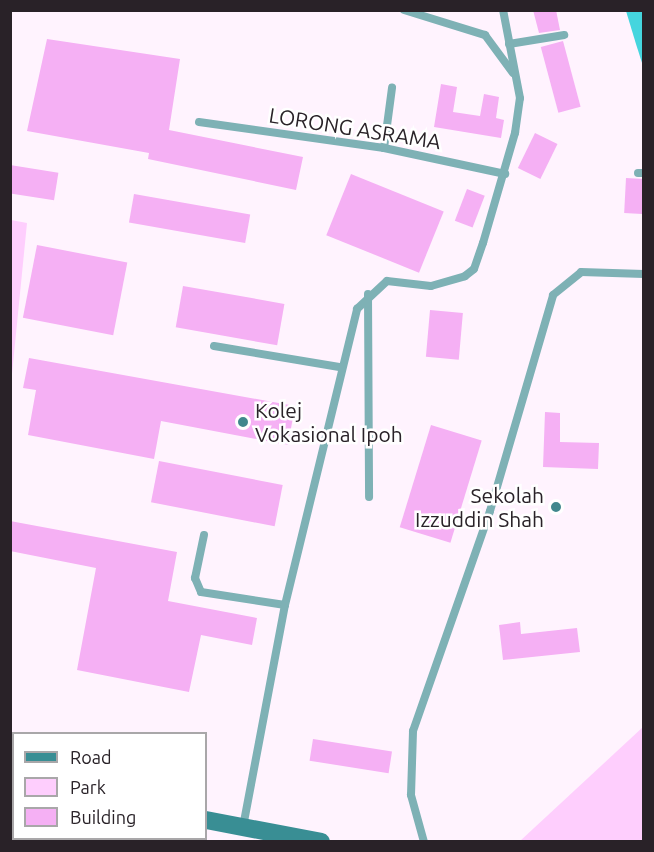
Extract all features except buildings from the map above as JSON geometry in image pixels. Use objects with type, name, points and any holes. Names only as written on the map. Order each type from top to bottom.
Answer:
[{"type":"street","points":[[207,820],[321,842]]},
{"type":"lane","points":[[404,10],[484,35],[515,76]]},
{"type":"lane","points":[[243,827],[285,605],[339,367],[357,309],[368,294],[387,281],[431,286],[474,269],[505,174],[520,98],[503,10]]},
{"type":"lane","points":[[509,44],[564,35]]},
{"type":"lane","points":[[384,148],[392,88]]},
{"type":"lane","name":"LORONG ASRAMA","points":[[199,122],[384,148],[505,174]]},
{"type":"lane","points":[[424,842],[411,795],[412,731],[490,511],[553,295],[581,272],[644,274]]},
{"type":"lane","points":[[368,294],[369,497]]},
{"type":"lane","points":[[214,346],[339,367]]},
{"type":"lane","points":[[204,535],[195,578],[201,592],[285,605]]},
{"type":"green space","points":[[10,220],[27,223],[11,384]]},
{"type":"green space","points":[[643,727],[643,841],[520,841]]},
{"type":"water","points":[[626,11],[643,11],[643,66],[636,44]]},
{"type":"place","name":"Kolej Vokasional Ipoh","points":[[243,422]]},
{"type":"place","name":"Sekolah Izzuddin Shah","points":[[556,507]]}]
